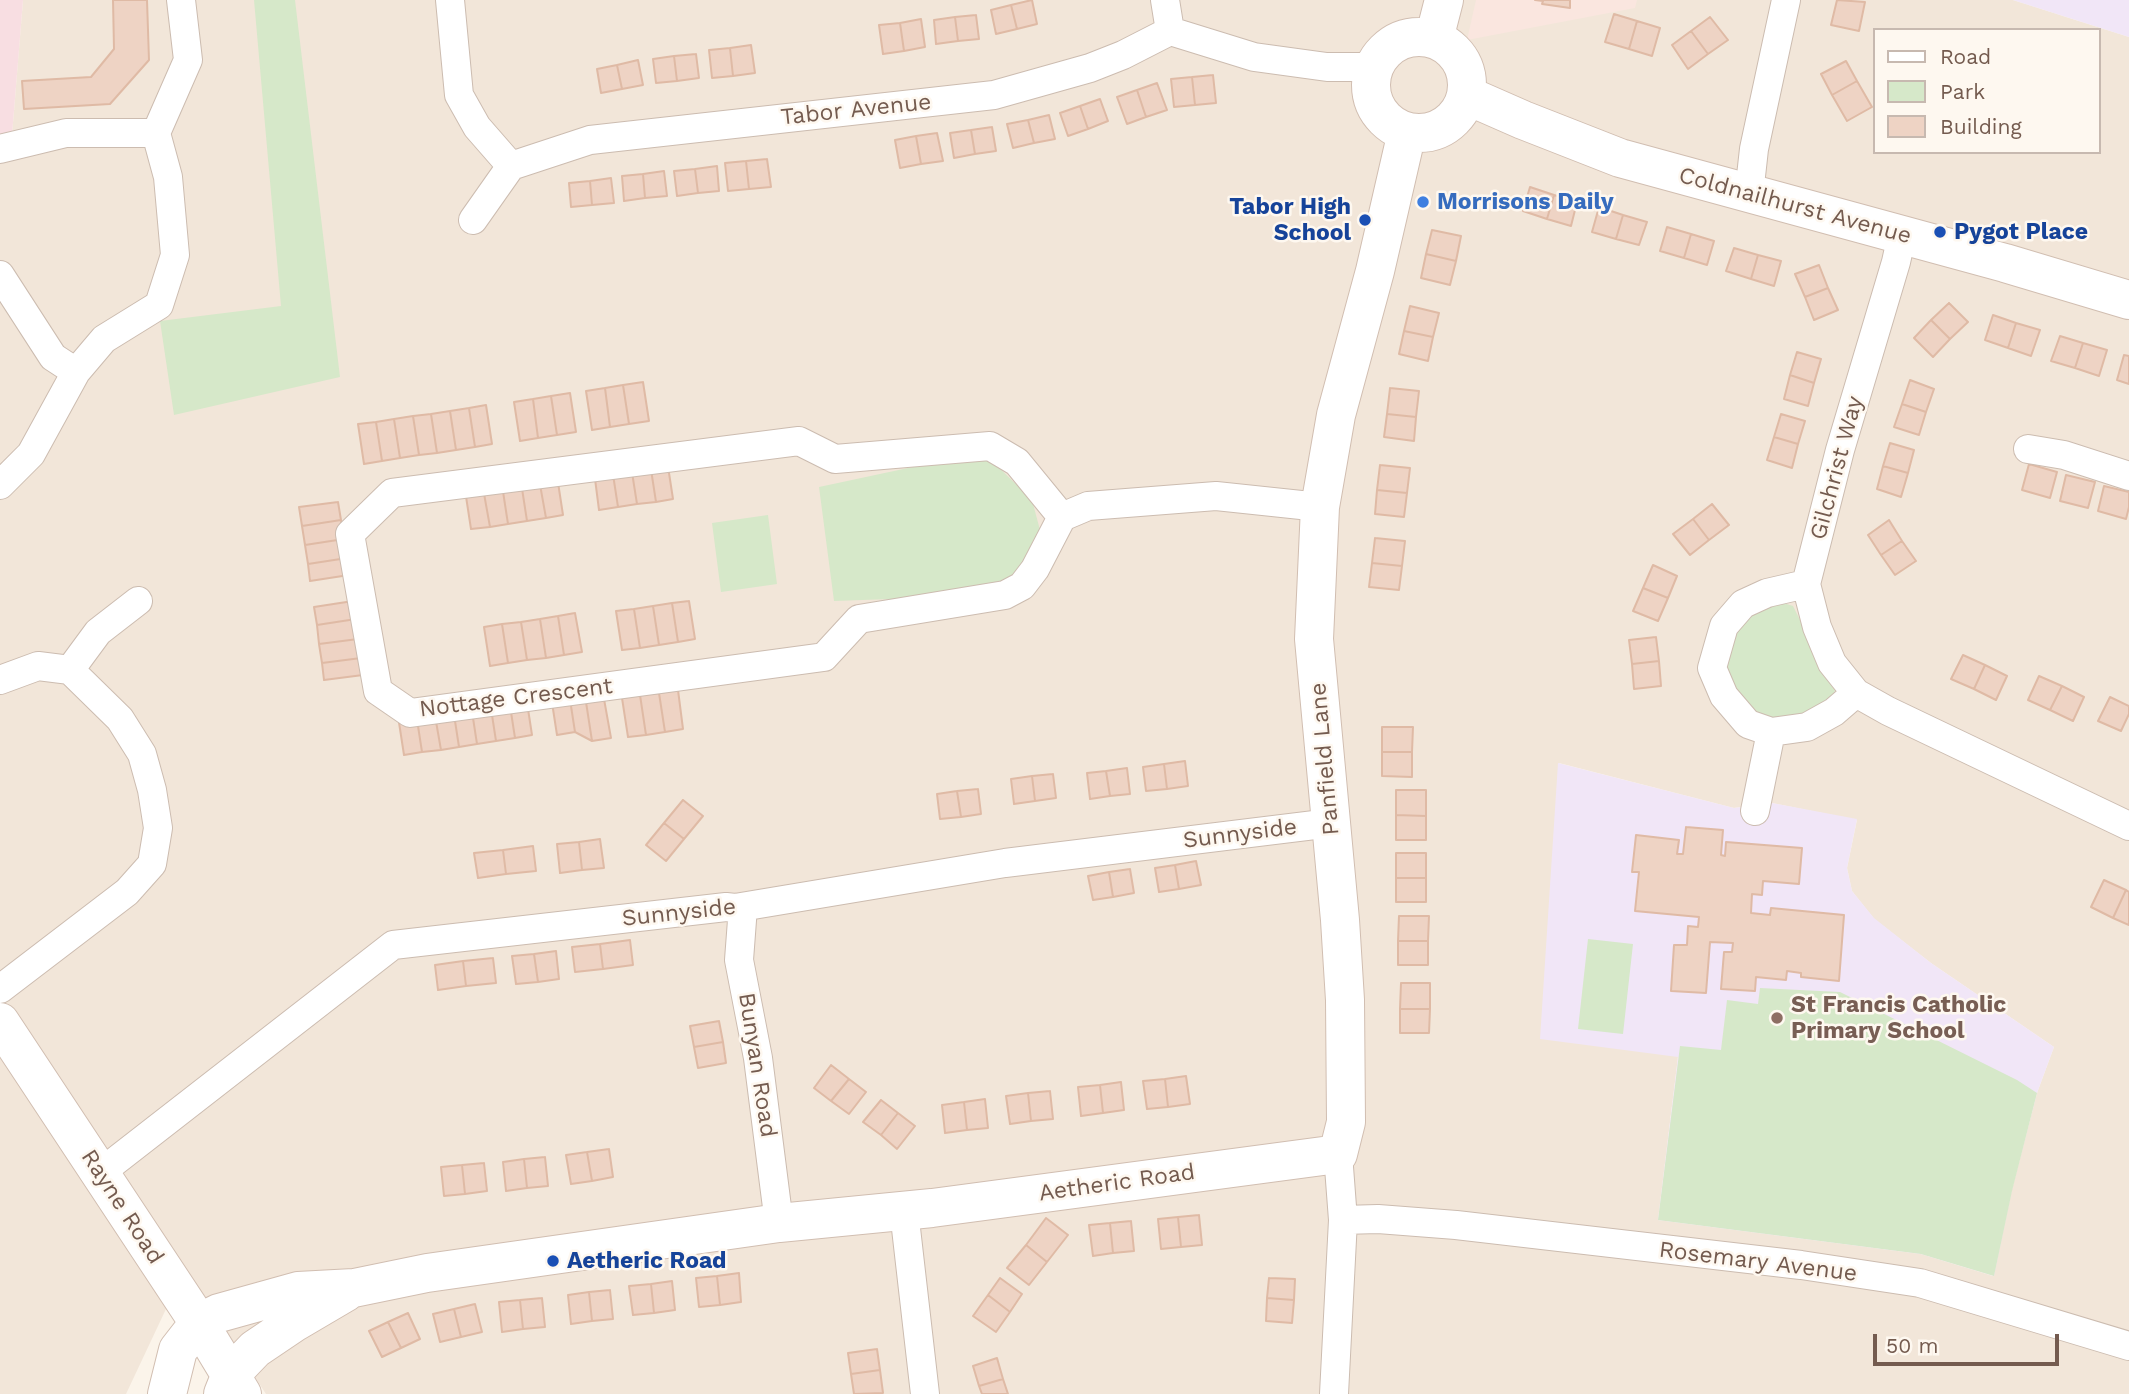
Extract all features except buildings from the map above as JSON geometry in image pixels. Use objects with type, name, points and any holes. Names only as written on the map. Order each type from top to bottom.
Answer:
[{"type":"street","points":[[0,485],[31,454],[76,372],[104,339],[159,305],[175,255],[168,177],[156,133],[187,60],[181,0]]},
{"type":"street","points":[[450,0],[459,95],[477,127],[511,166],[473,220]]},
{"type":"street","points":[[1165,0],[1170,31],[1254,57],[1327,67],[1374,66]]},
{"type":"street","points":[[1434,39],[1444,0]]},
{"type":"street","points":[[1749,194],[1755,149],[1786,0]]},
{"type":"street","name":"Tabor Avenue","points":[[511,166],[590,140],[994,95],[1090,68],[1170,31]]},
{"type":"street","points":[[1415,37],[1434,39],[1451,48],[1462,61],[1467,77],[1466,95],[1460,111],[1444,127],[1429,132],[1407,132],[1383,117],[1373,101],[1371,84],[1374,66],[1383,52],[1399,41],[1415,37]]},
{"type":"street","name":"Coldnailhurst Avenue","points":[[1466,95],[1620,158],[2005,263],[2129,300]]},
{"type":"street","name":"Panfield Lane","points":[[1334,1394],[1343,1220],[1338,1154],[1346,1122],[1345,1000],[1314,639],[1320,507],[1335,415],[1375,271],[1407,132]]},
{"type":"street","points":[[0,149],[66,133],[156,133]]},
{"type":"street","name":"Gilchrist Way","points":[[1856,693],[1832,663],[1817,628],[1807,584],[1840,450],[1902,235]]},
{"type":"street","points":[[0,275],[53,357],[76,372]]},
{"type":"street","name":"Nottage Crescent","points":[[799,441],[835,459],[990,446],[1017,462],[1062,517],[1035,569],[1022,586],[1005,595],[859,619],[824,657],[410,713],[378,691],[350,534],[392,493],[799,441]]},
{"type":"street","points":[[2028,449],[2064,455],[2129,476]]},
{"type":"street","points":[[1062,517],[1088,506],[1216,496],[1320,507]]},
{"type":"street","points":[[1807,584],[1767,593],[1743,604],[1724,626],[1712,668],[1724,696],[1748,724],[1771,732],[1807,727],[1834,712],[1856,693],[1888,711],[2129,826]]},
{"type":"street","points":[[70,670],[98,632],[138,601]]},
{"type":"street","points":[[0,680],[37,666],[70,670],[120,719],[142,754],[152,790],[158,828],[152,864],[127,892],[0,989]]},
{"type":"street","points":[[1755,811],[1771,732]]},
{"type":"street","name":"Sunnyside","points":[[100,1173],[393,944],[743,906],[1004,863],[1331,823]]},
{"type":"street","name":"Bunyan Road","points":[[743,906],[739,960],[758,1058],[779,1223]]},
{"type":"street","name":"Rayne Road","points":[[0,1022],[198,1323],[232,1388]]},
{"type":"street","name":"Aetheric Road","points":[[198,1323],[219,1313],[298,1291],[354,1287],[427,1273],[779,1223],[904,1211],[1338,1154]]},
{"type":"street","points":[[904,1211],[925,1394]]},
{"type":"street","name":"Rosemary Avenue","points":[[1343,1220],[1455,1225],[1801,1265],[1920,1283],[2129,1346]]},
{"type":"street","name":"Aetheric Road","points":[[232,1388],[255,1349],[354,1287]]},
{"type":"street","points":[[167,1394],[178,1350],[198,1323]]},
{"type":"street","points":[[175,1394],[209,1380],[232,1388]]},
{"type":"shaded area","points":[[0,0],[23,0],[12,135],[0,145]]},
{"type":"shaded area","points":[[23,0],[2013,0],[2101,28],[1874,28],[1874,154],[2101,154],[2101,28],[2129,37],[2129,1394],[266,1394],[251,1371],[166,1309],[126,1394],[0,1394],[0,145],[12,135]],"holes":[[[1559,763],[1734,808],[1772,803],[1857,820],[1847,868],[1852,891],[1874,919],[1931,963],[2054,1047],[2037,1093],[1993,1276],[1921,1254],[1658,1220],[1678,1057]]]},
{"type":"shaded area","points":[[1476,0],[1637,0],[1635,8],[1467,40]]},
{"type":"shaded area","points":[[2013,0],[2129,0],[2129,37]]},
{"type":"shaded area","name":"St Francis Catholic Primary School","points":[[1558,763],[1734,808],[1772,803],[1857,819],[1847,868],[1852,891],[1874,918],[1931,963],[2054,1047],[2037,1093],[2012,1189],[1994,1276],[1921,1254],[1658,1220],[1678,1057],[1540,1039]]},
{"type":"green space","points":[[254,0],[295,0],[340,377],[174,415],[160,321],[281,306]]},
{"type":"green space","points":[[983,452],[1032,500],[1040,530],[1005,595],[834,601],[819,487]]},
{"type":"green space","points":[[768,515],[777,584],[721,592],[712,523]]},
{"type":"green space","points":[[1780,602],[1793,606],[1835,690],[1832,702],[1815,714],[1763,719],[1739,700],[1724,672],[1740,622],[1759,607]]},
{"type":"green space","points":[[1588,939],[1633,944],[1623,1034],[1578,1029]]},
{"type":"green space","points":[[1760,988],[1840,992],[2017,1080],[2037,1093],[1994,1276],[1921,1254],[1658,1220],[1680,1046],[1721,1050],[1727,1000],[1758,1004]]},
{"type":"place","name":"Morrisons Daily","points":[[1423,202]]},
{"type":"place","name":"Tabor High School","points":[[1365,220]]},
{"type":"place","name":"Pygot Place","points":[[1940,232]]},
{"type":"place","name":"St Francis Catholic Primary School","points":[[1777,1018]]},
{"type":"place","name":"Aetheric Road","points":[[553,1261]]}]
